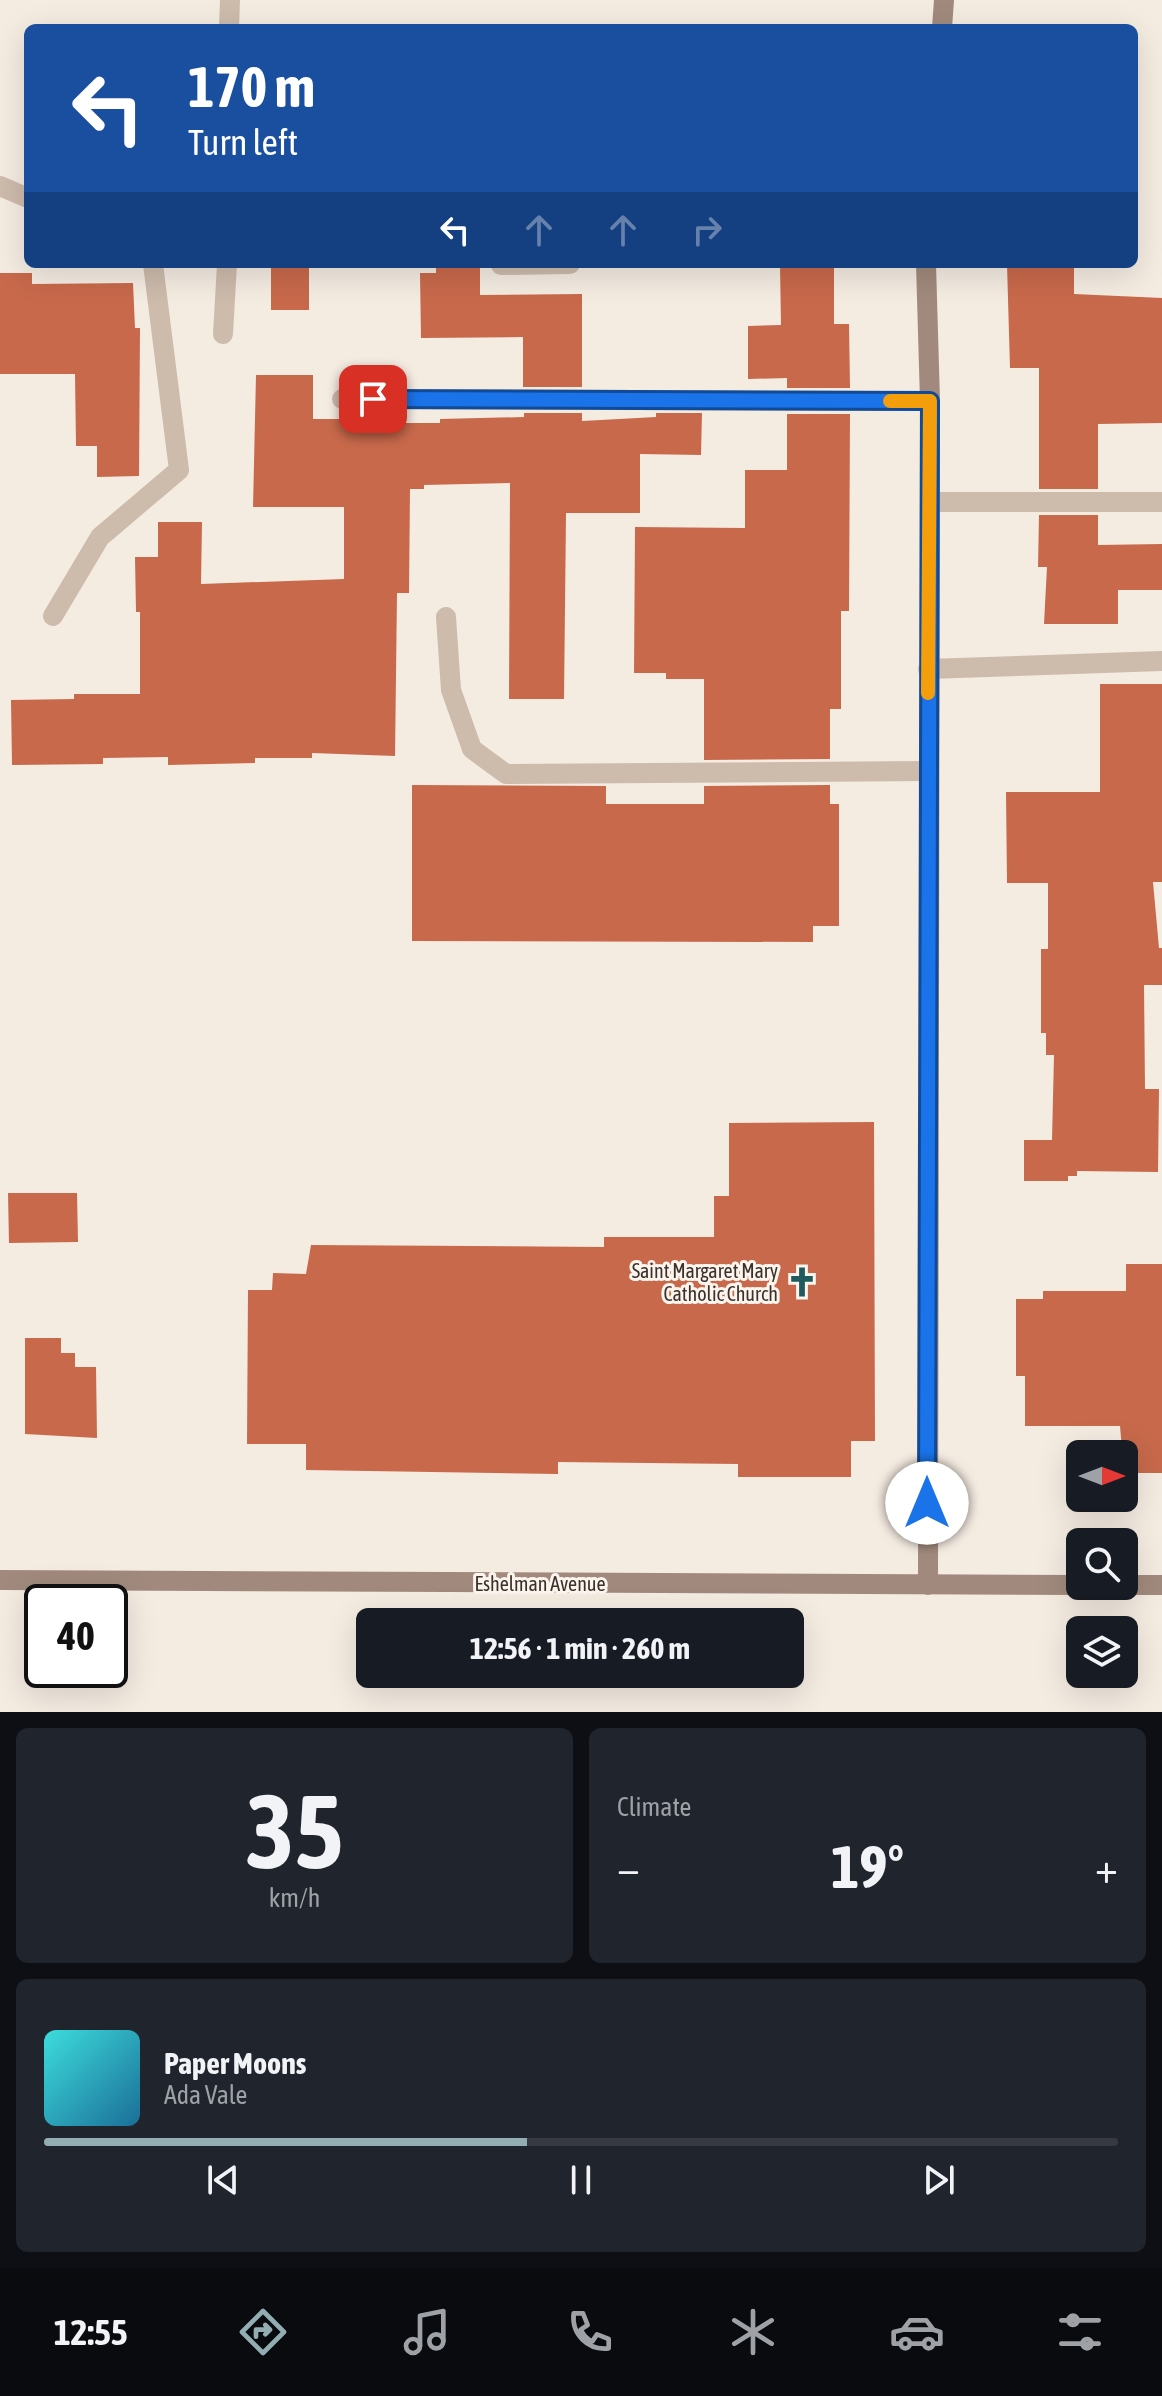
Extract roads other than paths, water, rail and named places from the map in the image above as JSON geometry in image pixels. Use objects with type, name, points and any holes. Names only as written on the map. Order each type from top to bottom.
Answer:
[{"type":"street","points":[[942,24],[944,0]]},
{"type":"street","points":[[926,268],[930,401],[928,1585]]},
{"type":"street","name":"Eshelman Avenue","points":[[0,1580],[1066,1585]]},
{"type":"street","points":[[1138,1585],[1162,1585]]},
{"type":"lane","points":[[229,24],[230,0]]},
{"type":"lane","points":[[0,186],[24,196]]},
{"type":"lane","points":[[53,616],[100,537],[179,470],[154,268]]},
{"type":"lane","points":[[223,334],[227,268]]},
{"type":"lane","points":[[342,399],[930,401]]},
{"type":"lane","points":[[930,502],[1162,502]]},
{"type":"lane","points":[[446,617],[451,690],[472,749],[506,774],[927,771]]},
{"type":"lane","points":[[928,669],[1162,661]]},
{"type":"place","name":"Saint Margaret Mary Catholic Church","points":[[802,1282]]}]
